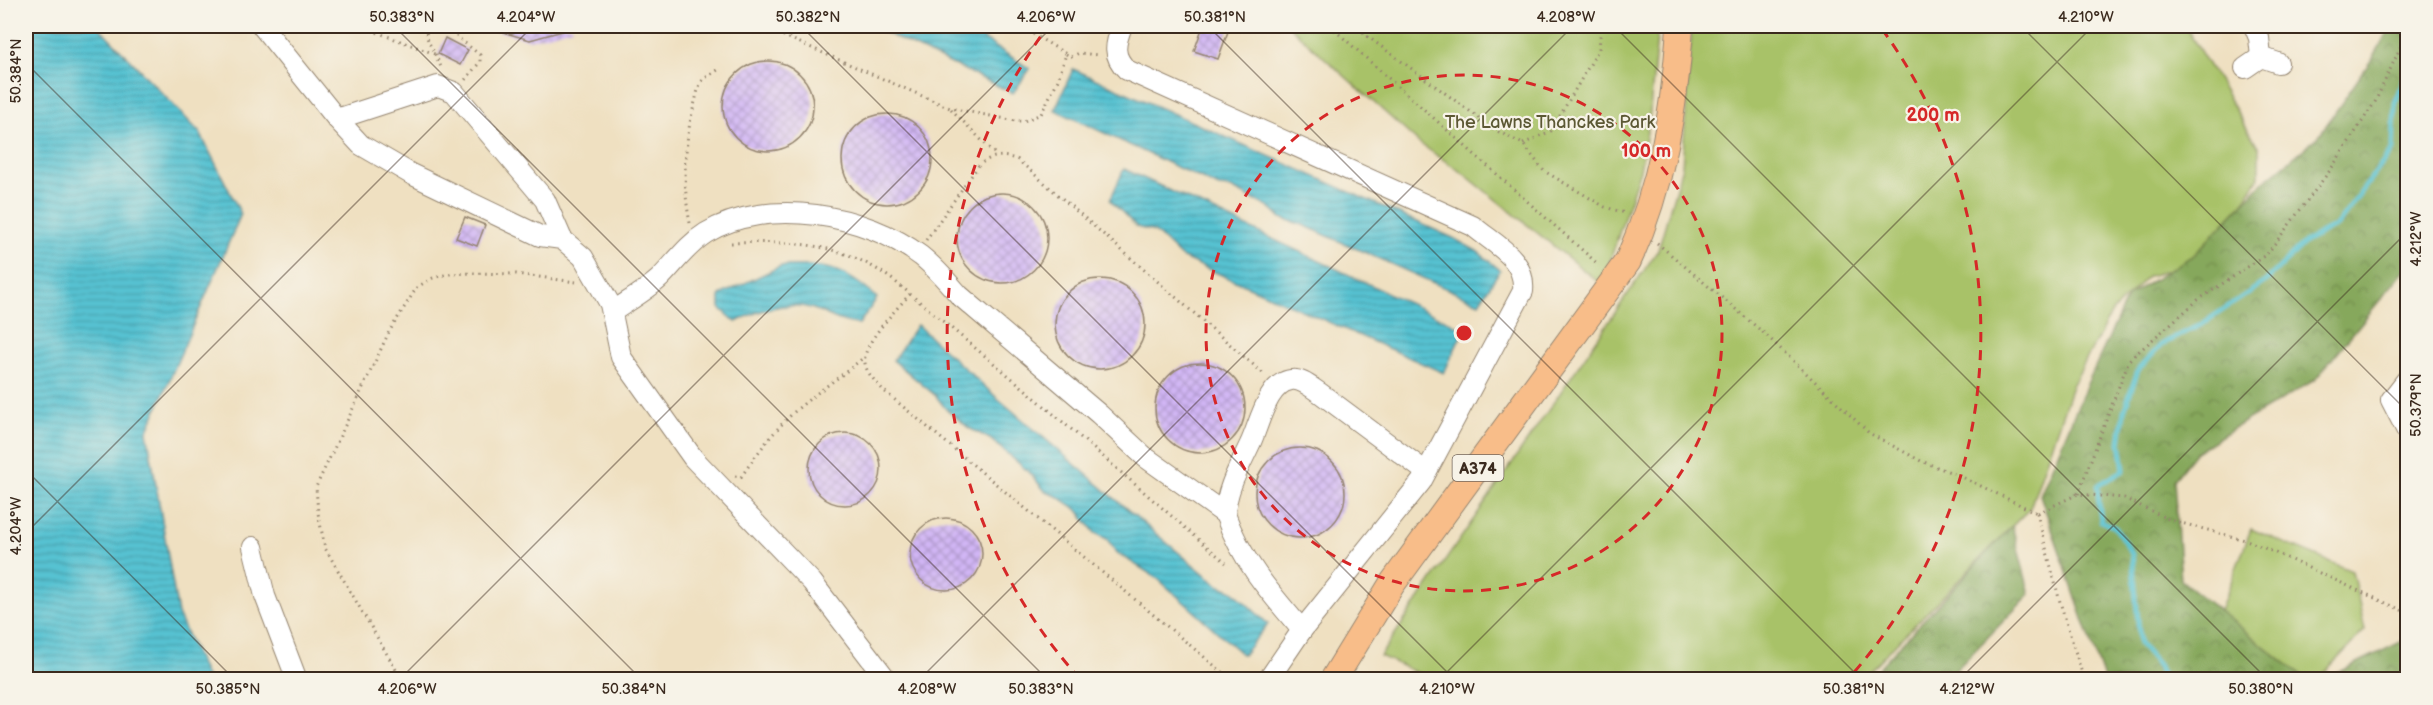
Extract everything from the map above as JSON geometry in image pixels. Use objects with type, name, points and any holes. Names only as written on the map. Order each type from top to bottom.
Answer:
[{"type":"main road","name":"A374","points":[[1334,680],[1392,584],[1628,261],[1644,226],[1658,182],[1668,137],[1680,26]]},
{"type":"street","points":[[262,26],[337,119],[361,145],[411,174],[540,236],[562,239]]},
{"type":"street","points":[[1122,26],[1115,50],[1118,62],[1127,70],[1473,226],[1508,251],[1519,266],[1524,280],[1523,291],[1421,482],[1302,630],[1268,680]]},
{"type":"street","points":[[2254,26],[2259,38],[2261,62]]},
{"type":"street","points":[[337,119],[438,86],[454,92],[545,200],[562,239],[583,257],[610,304],[621,357],[693,458],[812,582],[887,680]]},
{"type":"street","points":[[612,312],[659,279],[693,242],[706,233],[741,218],[805,213],[879,232],[917,254],[941,274],[959,295],[1099,414],[1145,457],[1225,514],[1241,553],[1256,575],[1302,630]]},
{"type":"street","points":[[2408,378],[2391,400],[2408,433]]},
{"type":"street","points":[[1225,514],[1232,481],[1265,405],[1280,385],[1288,380],[1302,382],[1426,472]]},
{"type":"street","points":[[253,548],[266,596],[297,680]]},
{"type":"path","points":[[360,26],[435,54]]},
{"type":"path","points":[[425,26],[428,41],[454,92],[480,62],[480,55],[460,40],[448,26]]},
{"type":"path","points":[[761,26],[950,108],[1016,121],[1036,117],[1045,108],[1058,80],[1066,54]]},
{"type":"path","points":[[1020,26],[1071,57],[1078,53],[1116,56]]},
{"type":"path","points":[[1330,26],[1616,280]]},
{"type":"path","points":[[1362,26],[1364,34],[1497,130],[1523,144],[1544,171],[1605,207],[1644,226],[1765,334],[1869,433],[1921,461],[1958,475],[2037,513],[2060,602],[2084,680]]},
{"type":"path","points":[[1523,144],[1551,131],[1599,49],[1601,26]]},
{"type":"path","points":[[2078,494],[2130,360],[2198,300],[2267,254],[2331,169],[2375,102],[2408,31]]},
{"type":"path","points":[[693,242],[685,181],[687,141],[699,88],[703,80],[719,69]]},
{"type":"path","points":[[950,108],[998,156]]},
{"type":"path","points":[[917,254],[979,165],[987,159],[1009,156],[1028,167],[1259,371],[1280,385]]},
{"type":"path","points":[[729,243],[807,244],[833,249],[875,267],[892,278],[1020,385],[1229,565]]},
{"type":"path","points":[[402,680],[325,548],[315,496],[316,487],[389,332],[417,287],[433,278],[448,274],[516,274],[599,285]]},
{"type":"path","points":[[715,481],[726,474],[741,477],[760,448],[791,415],[838,380],[864,356],[878,332],[910,294]]},
{"type":"path","points":[[864,356],[865,366],[883,390],[1212,663],[1236,680]]},
{"type":"path","points":[[2037,513],[2078,494],[2124,498],[2170,520],[2249,541],[2408,613]]},
{"type":"green space","name":"The Lawns Thanckes Park","points":[[1289,26],[1658,26],[1649,121],[1640,170],[1602,285],[1464,174],[1419,143]]},
{"type":"green space","points":[[1692,26],[2185,26],[2259,148],[2259,177],[2242,204],[2195,254],[2171,270],[2148,276],[2112,312],[2072,386],[2030,508],[1861,679],[1433,680],[1380,656],[1658,250],[1682,167]]},
{"type":"green space","points":[[2392,26],[2407,26],[2407,267],[2315,380],[2196,452],[2174,480],[2181,580],[2305,679],[2104,679],[2040,495],[2087,384],[2128,296],[2195,254],[2261,184],[2318,137]]},
{"type":"green space","points":[[2012,526],[2030,594],[1947,679],[1868,679]]},
{"type":"green space","points":[[2251,529],[2352,571],[2365,630],[2318,679],[2305,679],[2220,611]]},
{"type":"green space","points":[[2407,639],[2407,679],[2324,679]]},
{"type":"water","points":[[26,26],[98,26],[200,133],[241,214],[147,432],[178,614],[207,679],[26,679]]},
{"type":"water","points":[[871,26],[968,26],[983,39],[1030,69],[1013,93]]},
{"type":"water","points":[[1073,69],[1453,238],[1477,251],[1500,270],[1479,303],[1303,225],[1281,218],[1272,209],[1231,188],[1219,187],[1055,110]]},
{"type":"water","points":[[1124,169],[1464,329],[1444,373],[1181,257],[1155,232],[1137,227],[1110,200]]},
{"type":"water","points":[[781,266],[810,266],[833,270],[854,280],[877,298],[859,324],[842,321],[814,309],[794,305],[774,307],[736,322],[720,308],[720,295]]},
{"type":"water","points":[[917,325],[995,396],[1155,533],[1218,585],[1233,591],[1268,624],[1243,655],[1157,578],[1117,553],[1107,539],[1095,533],[1078,510],[1057,496],[1046,492],[1029,472],[990,439],[969,428],[946,409],[936,396],[893,360]]},
{"type":"building","points":[[489,26],[572,26],[573,28],[530,40],[488,28]]},
{"type":"building","points":[[1203,26],[1230,26],[1218,59],[1194,51]]},
{"type":"building","points":[[445,38],[468,50],[460,65],[438,54]]},
{"type":"building","points":[[768,61],[785,65],[800,74],[809,89],[813,106],[809,123],[800,138],[785,147],[768,151],[751,147],[736,138],[727,123],[723,106],[727,89],[736,74],[751,65]]},
{"type":"building","points":[[887,114],[904,118],[919,127],[928,142],[932,159],[928,176],[919,191],[904,200],[887,204],[870,200],[855,191],[846,176],[842,159],[846,142],[855,127],[870,118]]},
{"type":"building","points":[[1002,193],[1019,197],[1034,206],[1043,221],[1047,238],[1043,255],[1034,270],[1019,279],[1002,283],[985,279],[970,270],[961,255],[957,238],[961,221],[970,206],[985,197]]},
{"type":"building","points":[[465,217],[485,225],[477,246],[456,238]]},
{"type":"building","points":[[1100,279],[1117,283],[1132,292],[1141,307],[1145,324],[1141,341],[1132,356],[1117,365],[1100,369],[1083,365],[1068,356],[1059,341],[1055,324],[1059,307],[1068,292],[1083,283]]},
{"type":"building","points":[[1200,363],[1217,367],[1232,376],[1241,391],[1245,408],[1241,425],[1232,440],[1217,449],[1200,453],[1183,449],[1168,440],[1159,425],[1155,408],[1159,391],[1168,376],[1183,367]]},
{"type":"building","points":[[845,433],[865,439],[875,449],[881,469],[875,489],[865,499],[845,505],[825,499],[815,489],[809,469],[815,449],[825,439]]},
{"type":"building","points":[[1300,448],[1317,452],[1332,461],[1341,476],[1345,493],[1341,510],[1332,525],[1317,534],[1300,538],[1283,534],[1268,525],[1259,510],[1255,493],[1259,476],[1268,461],[1283,452]]},
{"type":"building","points":[[946,518],[966,524],[976,534],[982,554],[976,574],[966,584],[946,590],[926,584],[916,574],[910,554],[916,534],[926,524]]},
{"type":"waterway","points":[[2164,680],[2159,666],[2140,644],[2132,554],[2115,527],[2101,521],[2097,486],[2124,470],[2120,443],[2124,411],[2138,370],[2162,344],[2202,324],[2266,281],[2305,242],[2337,225],[2393,149],[2395,103],[2408,69]]}]
